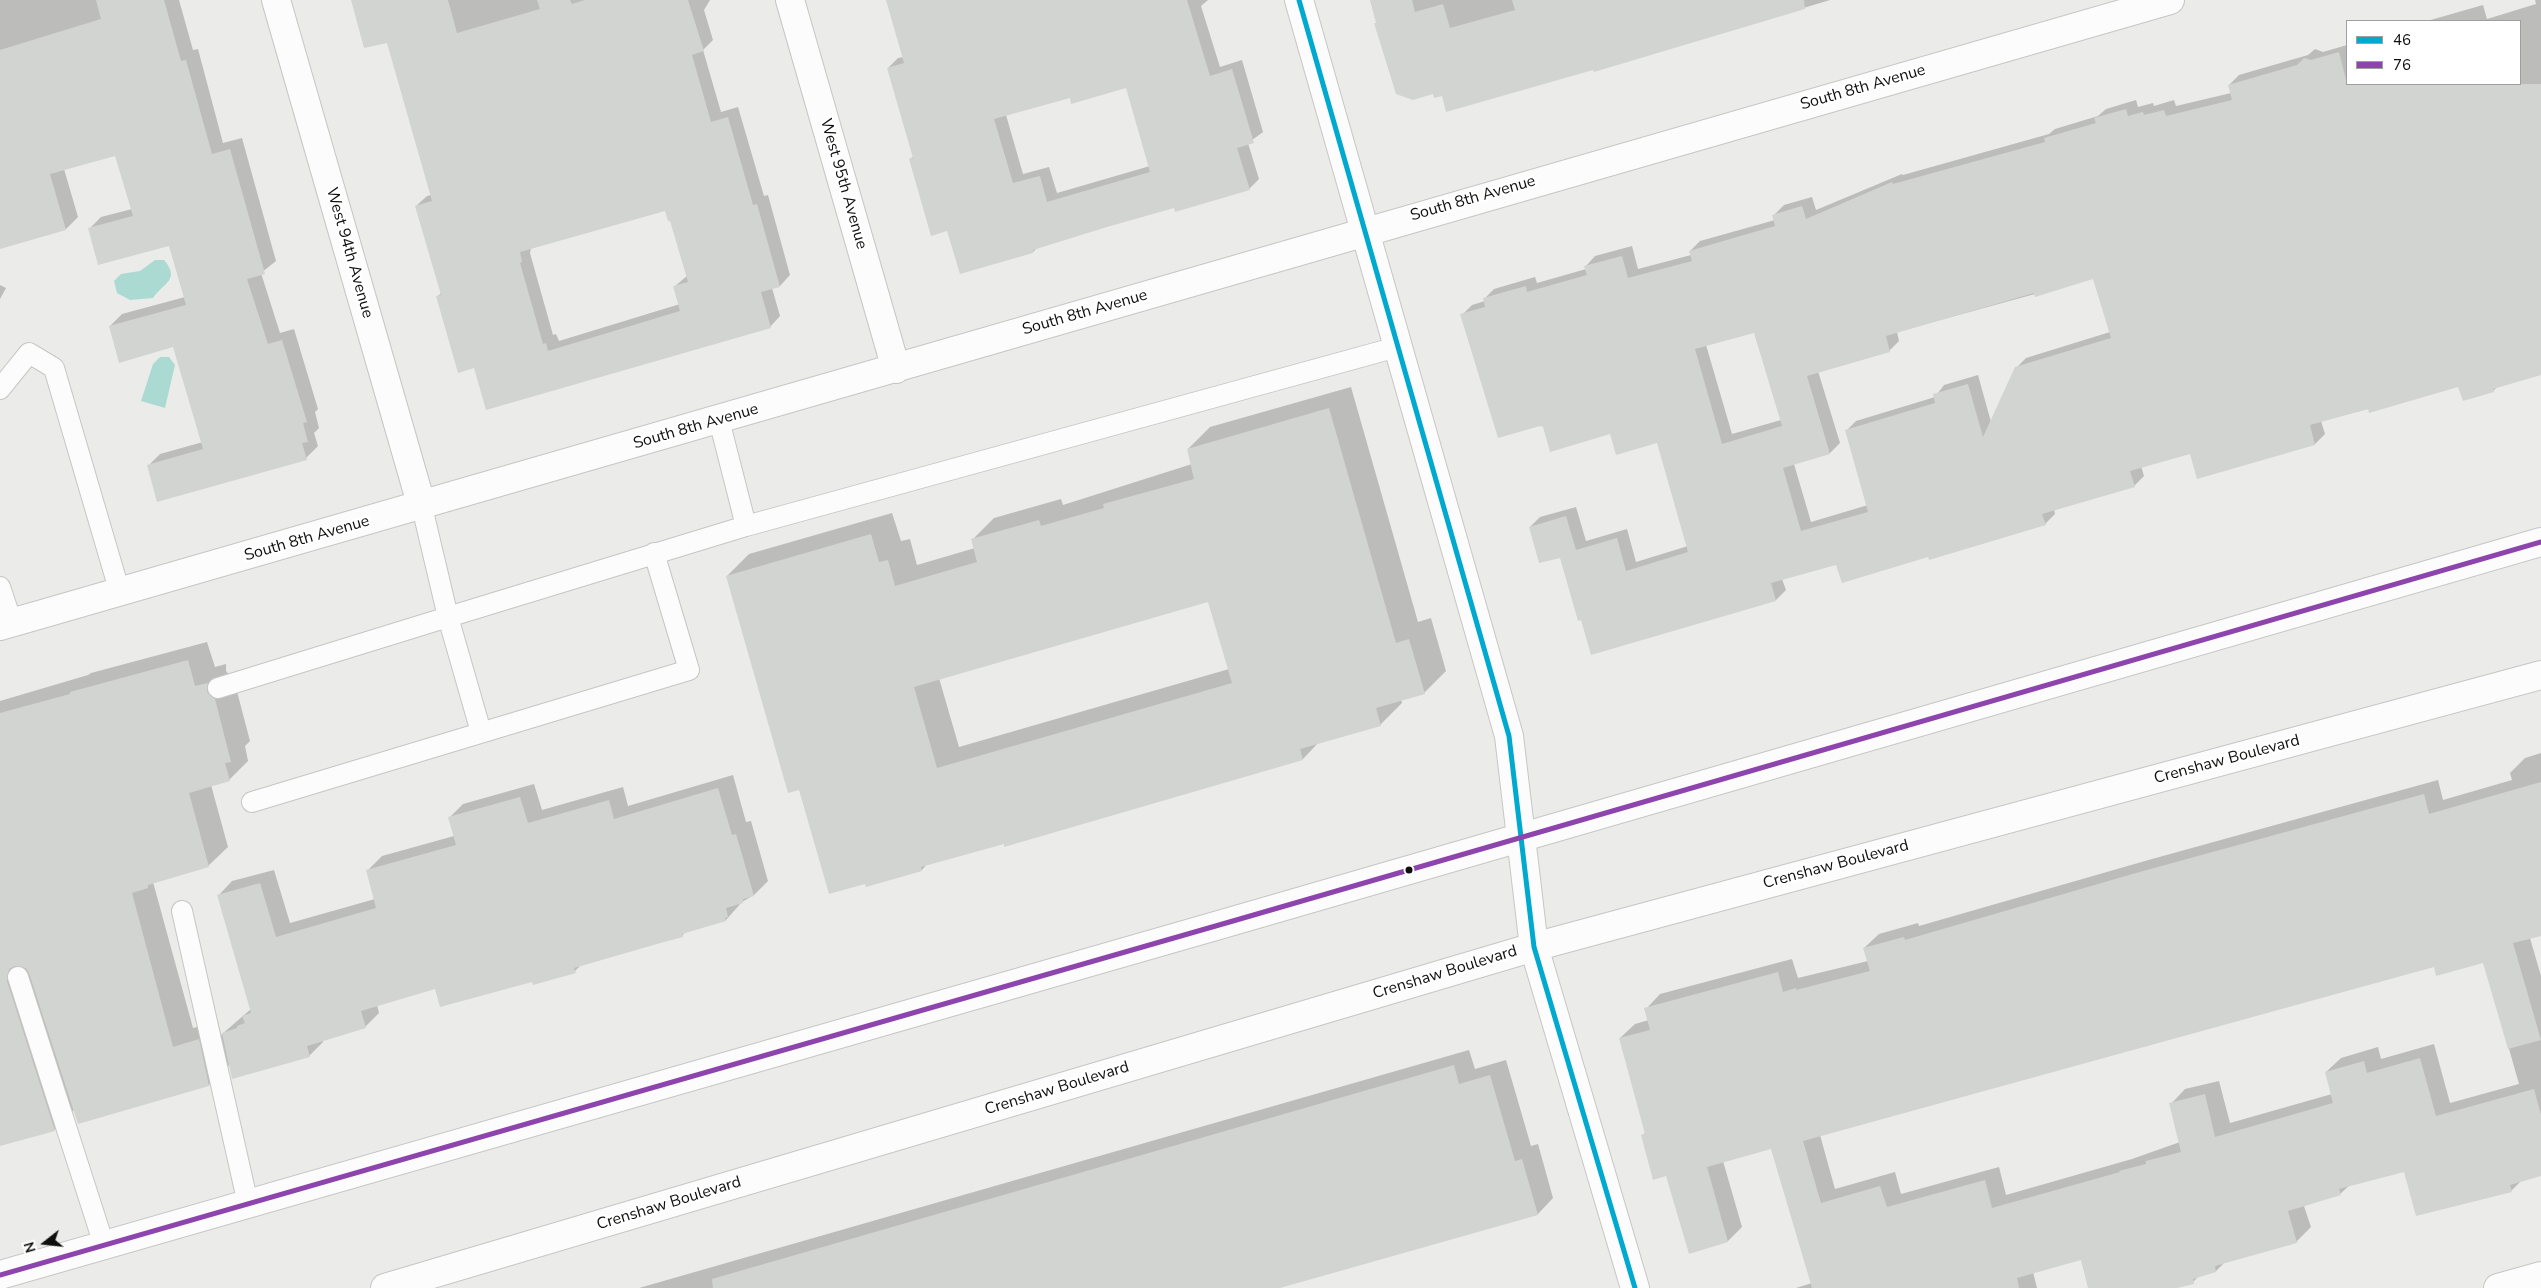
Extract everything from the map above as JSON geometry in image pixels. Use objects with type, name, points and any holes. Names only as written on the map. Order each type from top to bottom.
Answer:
[{"type":"street","name":"West 94th Avenue","points":[[276,0],[422,507]]},
{"type":"street","name":"West 95th Avenue","points":[[790,0],[896,369]]},
{"type":"street","points":[[1299,0],[1509,736],[1523,838],[1534,947],[1636,1288]]},
{"type":"street","name":"South 8th Avenue","points":[[6,625],[422,507],[1364,231],[2170,0]]},
{"type":"street","points":[[0,1275],[1523,838],[2541,542]]},
{"type":"street","name":"Crenshaw Boulevard","points":[[385,1288],[1534,947],[2541,675]]},
{"type":"street","points":[[2498,1288],[2541,1276]]},
{"type":"lane","points":[[218,688],[746,526],[1397,347]]},
{"type":"lane","points":[[0,388],[29,352],[54,368],[120,592]]},
{"type":"lane","points":[[719,420],[746,526]]},
{"type":"lane","points":[[422,507],[448,617],[480,732]]},
{"type":"lane","points":[[252,802],[689,670],[654,553]]},
{"type":"lane","points":[[0,587],[6,625]]},
{"type":"lane","points":[[182,911],[248,1204]]},
{"type":"lane","points":[[18,977],[104,1245]]},
{"type":"water","points":[[155,260],[164,260],[169,267],[171,277],[153,298],[130,300],[117,293],[114,281],[121,274],[140,271]]},
{"type":"water","points":[[160,357],[169,357],[175,365],[165,408],[141,401],[153,364]]},
{"type":"building","points":[[96,0],[164,0],[181,61],[186,60],[212,154],[230,149],[265,274],[247,279],[268,344],[282,340],[307,422],[303,423],[308,442],[302,443],[307,460],[157,502],[147,465],[203,449],[173,347],[119,363],[109,326],[186,305],[169,246],[98,265],[88,228],[133,216],[115,156],[50,174],[66,230],[0,249],[0,50],[101,19]]},
{"type":"building","points":[[351,0],[448,0],[457,33],[540,9],[537,0],[570,0],[572,4],[585,0],[688,0],[704,51],[692,55],[711,122],[728,117],[753,205],[757,204],[780,287],[761,292],[771,328],[486,410],[474,368],[458,373],[436,296],[441,295],[415,206],[432,201],[387,43],[364,48]],"holes":[[[665,211],[668,221],[670,221],[688,282],[673,286],[680,311],[548,351],[546,343],[543,344],[520,263],[522,262],[520,252]]]},
{"type":"building","points":[[886,0],[1187,0],[1210,76],[1232,69],[1254,143],[1237,148],[1250,190],[1175,212],[1174,208],[1107,227],[1033,250],[1033,253],[960,274],[947,231],[931,236],[909,159],[913,158],[887,68],[904,63]],"holes":[[[1126,88],[1150,172],[1047,202],[1040,176],[1013,183],[994,119],[1070,98],[1071,104]]]},
{"type":"building","points":[[1370,0],[1412,0],[1415,12],[1443,4],[1450,28],[1515,10],[1512,0],[1804,0],[1805,9],[1594,72],[1593,70],[1446,112],[1442,96],[1434,98],[1433,94],[1413,100],[1396,94],[1374,23],[1376,23]]},
{"type":"building","points":[[2339,52],[2346,85],[2541,84],[2541,375],[2493,389],[2494,392],[2463,401],[2458,387],[2369,413],[2368,409],[2310,425],[2315,445],[2197,479],[2190,454],[2130,471],[2135,487],[2042,514],[2046,525],[1929,560],[1928,557],[1842,583],[1836,565],[1771,583],[1776,601],[1591,655],[1581,620],[1578,621],[1560,558],[1539,563],[1529,527],[1566,516],[1576,550],[1617,538],[1626,571],[1688,552],[1657,443],[1616,455],[1610,434],[1550,452],[1543,427],[1540,426],[1498,438],[1460,314],[1485,307],[1483,298],[1526,286],[1527,292],[1587,275],[1584,266],[1622,256],[1628,278],[1692,261],[1689,251],[1775,226],[1772,215],[1802,206],[1806,219],[1892,182],[1893,184],[2045,142],[2044,138],[2096,123],[2094,118],[2126,109],[2128,116],[2143,112],[2144,115],[2164,110],[2166,116],[2232,100],[2228,85],[2297,65],[2304,58],[2311,60]],"holes":[[[2093,279],[2111,338],[2015,367],[1983,437],[1968,384],[1933,394],[1935,403],[1845,430],[1868,512],[1801,531],[1783,468],[1830,454],[1807,376],[1890,352],[1886,336],[2034,293],[2035,297]],[[1754,333],[1782,426],[1722,444],[1695,349]]]},
{"type":"building","points":[[1329,408],[1396,643],[1409,639],[1425,694],[1376,708],[1381,726],[1300,749],[1303,760],[1004,847],[1004,844],[921,867],[922,871],[866,887],[865,884],[829,894],[799,790],[788,793],[726,576],[871,534],[879,562],[888,560],[895,586],[977,562],[971,539],[1039,520],[1041,526],[1104,508],[1103,504],[1194,479],[1187,449]],"holes":[[[1208,602],[1232,683],[937,768],[914,687]]]},
{"type":"building","points":[[188,660],[195,686],[208,683],[207,692],[215,699],[231,762],[225,763],[230,781],[189,793],[209,867],[148,885],[148,888],[132,893],[173,1047],[199,1039],[209,1086],[78,1124],[29,973],[26,968],[15,966],[9,969],[7,981],[55,1131],[0,1146],[0,713]]},
{"type":"building","points":[[2541,782],[2541,936],[2513,943],[2541,1040],[2508,1049],[2483,963],[2436,976],[2434,967],[1803,1141],[1821,1203],[1880,1186],[1887,1207],[1985,1180],[1992,1208],[2120,1172],[2146,1164],[2146,1161],[2181,1152],[2169,1103],[2205,1094],[2215,1137],[2333,1103],[2325,1072],[2364,1061],[2367,1073],[2420,1058],[2436,1116],[2534,1089],[2541,1115],[2541,1176],[2510,1185],[2512,1192],[2416,1216],[2404,1172],[2339,1189],[2341,1195],[2288,1211],[2297,1243],[2215,1266],[2216,1272],[2193,1279],[2194,1284],[2177,1288],[2088,1288],[2081,1260],[2017,1278],[2019,1288],[1812,1288],[1771,1149],[1707,1167],[1728,1242],[1689,1254],[1666,1176],[1653,1180],[1641,1135],[1645,1134],[1619,1038],[1650,1030],[1644,1008],[1778,972],[1783,992],[1796,988],[1796,990],[1870,971],[1863,948],[1904,937],[1905,940],[2136,873],[2424,794],[2429,814]]},
{"type":"building","points":[[718,788],[732,835],[736,834],[754,896],[743,899],[743,903],[726,908],[728,917],[725,918],[726,921],[682,934],[683,937],[574,968],[576,973],[533,985],[532,982],[440,1007],[435,989],[361,1011],[366,1028],[307,1046],[310,1057],[232,1079],[222,1033],[245,1023],[242,1016],[251,1013],[217,895],[260,883],[276,937],[376,908],[366,870],[456,845],[448,817],[520,797],[528,823],[609,800],[614,819]]},
{"type":"building","points":[[1454,1065],[1459,1084],[1490,1075],[1515,1161],[1522,1159],[1538,1215],[1280,1288],[713,1288],[712,1279]]},
{"type":"transit line","name":"46","points":[[1299,0],[1509,736],[1534,947],[1635,1288]]},
{"type":"transit line","name":"76","points":[[0,1275],[1226,923],[2541,542]]}]
